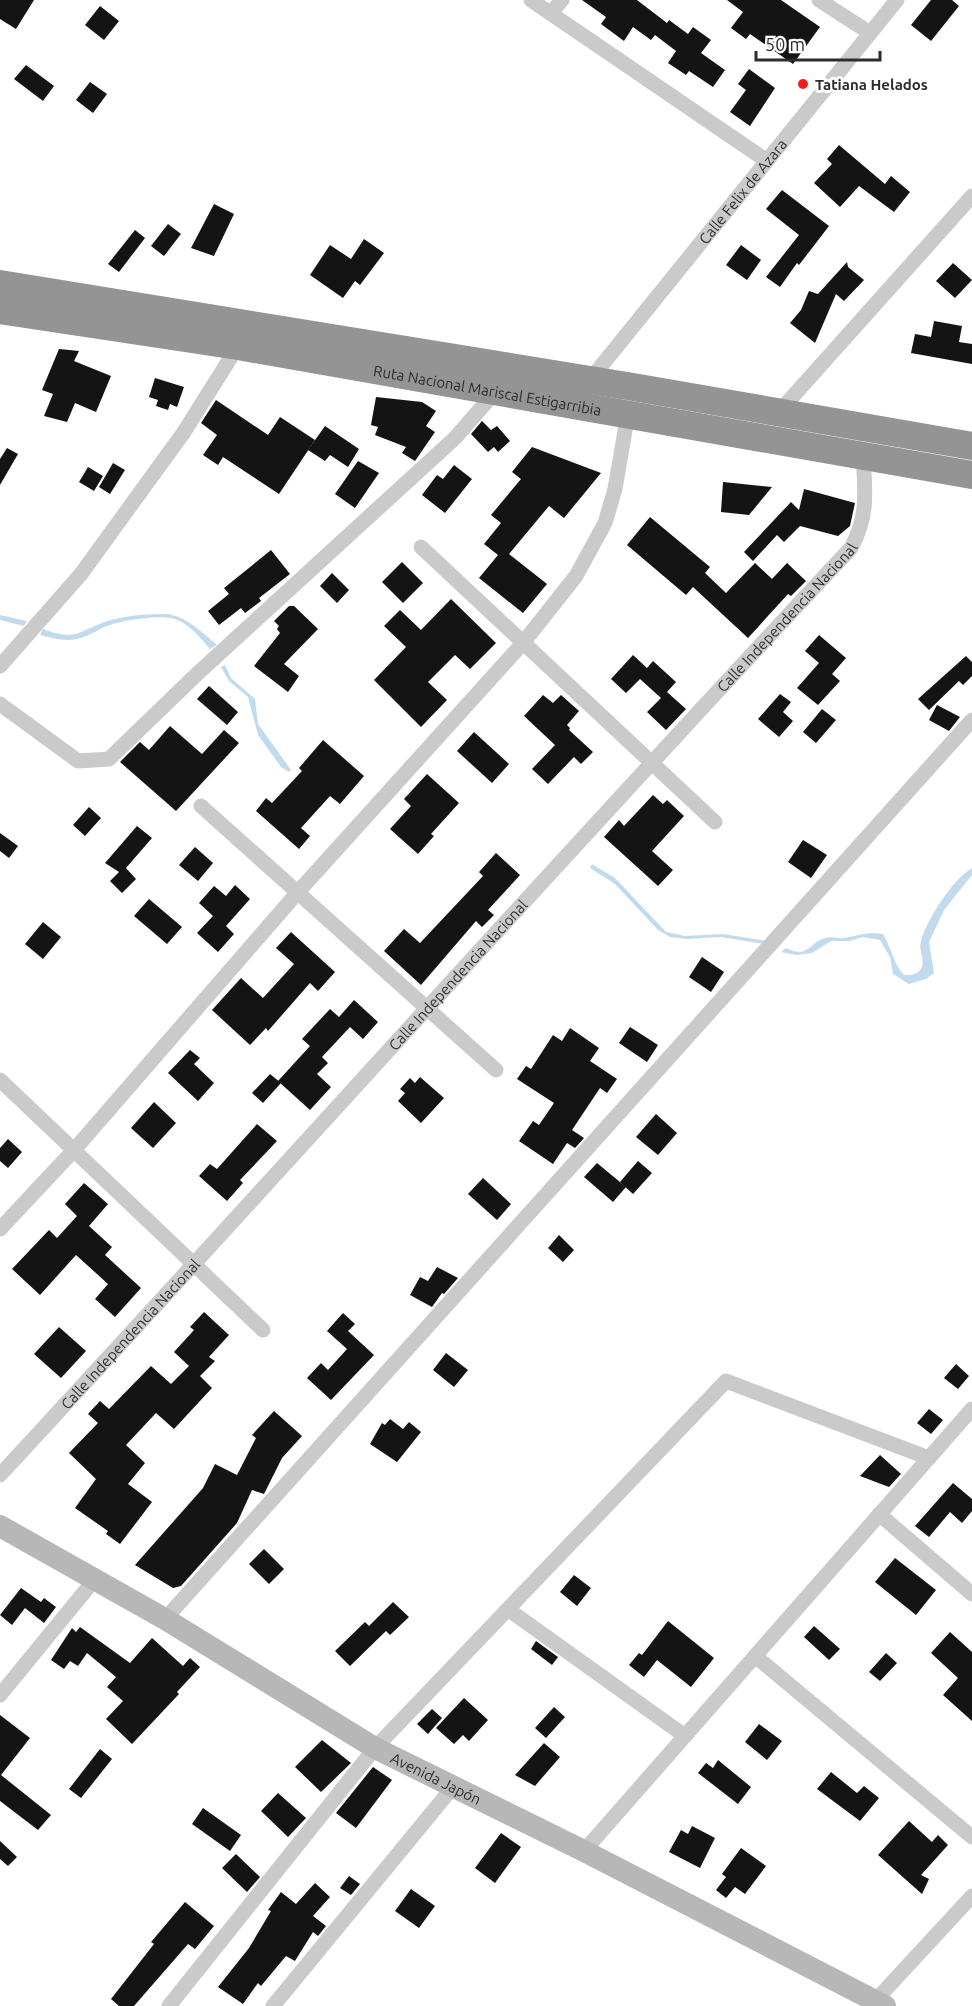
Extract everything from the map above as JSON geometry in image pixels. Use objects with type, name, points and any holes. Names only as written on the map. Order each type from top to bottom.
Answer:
[{"type":"highway","name":"Ruta Nacional Mariscal Estigarribia","points":[[0,284],[972,446]]},
{"type":"highway","name":"Ruta Nacional Mariscal Estigarribia","points":[[0,310],[238,346],[972,475]]},
{"type":"street","points":[[531,0],[767,161]]},
{"type":"street","points":[[551,14],[562,0]]},
{"type":"street","points":[[819,0],[870,33]]},
{"type":"street","name":"Calle Felix de Azara","points":[[589,381],[897,0]]},
{"type":"street","points":[[778,413],[972,196]]},
{"type":"street","points":[[0,666],[81,574],[184,432],[238,346]]},
{"type":"street","points":[[0,704],[78,761],[109,759],[197,674],[455,438],[496,391]]},
{"type":"street","points":[[0,1229],[74,1150],[298,892],[523,642],[576,576],[600,532],[615,489],[628,413]]},
{"type":"street","name":"Calle Independencia Nacional","points":[[0,1475],[195,1265],[650,762],[851,548],[862,528],[866,504],[863,455]]},
{"type":"street","points":[[421,547],[715,822]]},
{"type":"street","points":[[165,1619],[972,720]]},
{"type":"street","points":[[201,806],[496,1070]]},
{"type":"street","points":[[0,1080],[263,1330]]},
{"type":"street","points":[[169,2006],[375,1748],[726,1381],[929,1458]]},
{"type":"street","points":[[584,1851],[972,1409]]},
{"type":"street","points":[[879,1514],[972,1594]]},
{"type":"street","name":"Avenida Japón","points":[[0,1526],[165,1619],[375,1748],[584,1851],[880,2003]]},
{"type":"street","points":[[0,1695],[95,1579]]},
{"type":"street","points":[[509,1610],[685,1736]]},
{"type":"street","points":[[755,1656],[972,1837]]},
{"type":"street","points":[[273,2006],[453,1787]]},
{"type":"street","points":[[880,2003],[972,1896]]},
{"type":"water","points":[[169,614],[189,622],[217,645],[210,649],[185,624],[168,618],[138,619],[117,623],[72,640],[60,640],[40,635],[43,629],[68,635],[80,633],[118,618]]},
{"type":"water","points":[[0,615],[27,621],[24,626],[0,620]]},
{"type":"water","points":[[225,665],[231,678],[255,699],[258,724],[291,770],[289,772],[281,767],[258,735],[248,697],[229,681],[221,667]]},
{"type":"water","points":[[592,864],[615,878],[666,932],[685,936],[723,934],[767,941],[764,944],[721,937],[687,939],[670,937],[658,930],[615,884],[590,868]]},
{"type":"water","points":[[972,868],[972,875],[944,910],[929,942],[934,973],[926,979],[909,984],[893,974],[890,957],[880,940],[863,937],[849,941],[831,941],[812,953],[797,955],[781,952],[786,948],[799,952],[804,951],[827,937],[843,938],[883,934],[904,975],[916,974],[922,966],[920,945],[929,922],[949,890]]},
{"type":"building","points":[[0,0],[34,0],[16,29],[0,19]]},
{"type":"building","points":[[582,0],[637,0],[667,23],[669,20],[688,34],[693,27],[711,40],[701,53],[725,70],[713,87],[689,71],[686,75],[668,63],[676,51],[655,35],[651,40],[633,27],[624,41],[601,24],[606,17]]},
{"type":"building","points":[[727,0],[781,0],[820,27],[793,64],[750,34],[746,39],[731,28],[743,12]]},
{"type":"building","points":[[931,0],[952,0],[959,6],[931,41],[911,25]]},
{"type":"building","points":[[100,6],[119,21],[104,40],[85,25]]},
{"type":"building","points":[[26,65],[54,86],[43,101],[14,79]]},
{"type":"building","points":[[749,69],[775,88],[750,126],[730,112],[746,90],[738,84]]},
{"type":"building","points":[[90,82],[107,94],[93,113],[76,100]]},
{"type":"building","points":[[839,145],[885,184],[891,176],[910,192],[894,212],[859,186],[840,207],[814,183],[832,164],[827,159]]},
{"type":"building","points":[[782,190],[829,226],[780,287],[766,277],[799,235],[766,209]]},
{"type":"building","points":[[214,204],[234,214],[214,256],[191,248]]},
{"type":"building","points":[[168,224],[181,234],[164,256],[151,246]]},
{"type":"building","points":[[135,230],[145,238],[119,272],[108,264]]},
{"type":"building","points":[[364,239],[384,253],[360,285],[355,281],[343,298],[310,275],[330,245],[351,259]]},
{"type":"building","points":[[741,245],[761,260],[747,280],[726,265]]},
{"type":"building","points":[[847,262],[848,267],[864,280],[844,301],[836,294],[815,343],[790,323],[801,310],[809,291],[818,294]]},
{"type":"building","points":[[953,263],[972,280],[955,298],[936,281]]},
{"type":"building","points":[[934,321],[962,326],[959,342],[972,344],[972,364],[911,353],[915,334],[931,337]]},
{"type":"building","points":[[59,349],[79,351],[74,361],[111,376],[96,412],[75,403],[67,422],[44,416],[53,394],[42,390]]},
{"type":"building","points":[[155,378],[184,387],[177,407],[170,404],[168,410],[156,406],[158,400],[149,397]]},
{"type":"building","points":[[376,397],[422,402],[436,411],[426,426],[435,432],[415,461],[402,453],[406,447],[375,435],[378,427],[371,425]]},
{"type":"building","points":[[216,400],[268,435],[280,417],[315,440],[279,494],[223,457],[218,465],[203,455],[217,435],[201,423]]},
{"type":"building","points":[[482,421],[491,430],[497,426],[510,441],[498,452],[494,447],[488,452],[471,434]]},
{"type":"building","points":[[325,426],[359,449],[348,467],[330,455],[325,461],[308,450]]},
{"type":"building","points":[[532,447],[601,473],[564,518],[549,506],[509,554],[547,584],[523,613],[479,578],[498,555],[484,544],[501,523],[491,515],[521,479],[512,472]]},
{"type":"building","points":[[7,448],[18,454],[0,485],[0,459]]},
{"type":"building","points":[[358,461],[379,473],[355,508],[335,494]]},
{"type":"building","points":[[113,463],[125,470],[110,494],[99,487]]},
{"type":"building","points":[[454,465],[472,479],[445,513],[422,495],[437,475],[443,479]]},
{"type":"building","points":[[88,467],[103,476],[94,491],[79,482]]},
{"type":"building","points":[[723,482],[772,487],[749,515],[721,512]]},
{"type":"building","points":[[804,489],[855,503],[850,526],[838,536],[800,526],[784,542],[777,535],[753,561],[744,552],[791,502],[799,510]]},
{"type":"building","points":[[650,517],[710,567],[705,573],[726,593],[755,563],[772,579],[787,563],[806,581],[791,596],[788,594],[748,638],[693,587],[686,595],[627,545]]},
{"type":"building","points":[[271,550],[290,574],[259,598],[261,601],[245,613],[241,608],[219,625],[208,611],[229,594],[224,588]]},
{"type":"building","points":[[402,562],[423,583],[403,603],[382,582]]},
{"type":"building","points":[[332,573],[349,590],[337,603],[320,586]]},
{"type":"building","points":[[451,599],[496,643],[470,669],[455,655],[428,682],[447,700],[421,727],[374,680],[406,647],[384,626],[400,610],[421,630]]},
{"type":"building","points":[[289,606],[294,606],[318,629],[284,664],[299,676],[288,692],[254,666],[280,633],[277,629],[279,626],[274,621]]},
{"type":"building","points":[[819,635],[846,658],[832,674],[840,681],[818,705],[797,688],[819,663],[805,651]]},
{"type":"building","points":[[633,655],[647,668],[653,661],[676,682],[667,692],[686,709],[666,730],[647,712],[661,698],[640,679],[626,693],[611,679]]},
{"type":"building","points":[[966,656],[972,662],[972,676],[963,685],[959,681],[929,710],[918,699]]},
{"type":"building","points":[[209,686],[238,712],[227,725],[197,699]]},
{"type":"building","points":[[780,694],[791,702],[783,712],[793,721],[779,737],[758,719]]},
{"type":"building","points":[[543,695],[553,703],[561,695],[579,711],[567,725],[569,730],[593,752],[581,764],[574,757],[548,784],[532,769],[555,745],[524,716]]},
{"type":"building","points":[[937,705],[960,717],[949,731],[929,720]]},
{"type":"building","points":[[822,709],[836,720],[816,743],[803,732]]},
{"type":"building","points":[[170,726],[202,754],[224,730],[239,743],[176,811],[120,762],[140,742],[149,750]]},
{"type":"building","points":[[474,732],[509,764],[492,783],[457,751]]},
{"type":"building","points":[[323,740],[364,776],[340,804],[330,796],[301,828],[310,836],[299,849],[256,811],[266,798],[272,803],[302,771],[299,768]]},
{"type":"building","points":[[427,774],[459,803],[431,834],[434,836],[418,854],[390,829],[411,806],[404,799]]},
{"type":"building","points":[[653,795],[663,804],[667,800],[684,816],[652,851],[673,870],[658,886],[604,837],[619,820],[624,826]]},
{"type":"building","points":[[89,807],[101,818],[85,836],[73,825]]},
{"type":"building","points":[[137,826],[152,838],[126,868],[136,879],[122,893],[110,881],[119,872],[105,863]]},
{"type":"building","points":[[0,833],[18,846],[9,858],[0,851]]},
{"type":"building","points":[[803,840],[827,855],[811,878],[788,862]]},
{"type":"building","points":[[195,847],[213,863],[198,881],[179,865]]},
{"type":"building","points":[[496,853],[520,875],[488,910],[494,915],[482,927],[476,921],[421,985],[384,951],[404,929],[420,943],[483,876],[479,872]]},
{"type":"building","points":[[235,885],[250,899],[226,926],[234,934],[218,952],[197,933],[213,916],[199,903],[214,886],[226,896]]},
{"type":"building","points":[[149,899],[182,927],[167,944],[134,916]]},
{"type":"building","points":[[43,922],[61,937],[43,959],[25,944]]},
{"type":"building","points":[[291,932],[335,972],[318,991],[310,983],[268,1031],[266,1028],[250,1045],[212,1010],[241,978],[263,998],[294,964],[276,948]]},
{"type":"building","points":[[702,957],[724,972],[711,992],[689,977]]},
{"type":"building","points":[[354,1000],[378,1022],[363,1039],[350,1027],[322,1057],[328,1063],[317,1074],[331,1087],[310,1110],[278,1081],[310,1046],[302,1039],[330,1009],[339,1017]]},
{"type":"building","points":[[630,1027],[658,1045],[647,1062],[619,1043]]},
{"type":"building","points":[[570,1028],[599,1048],[590,1061],[617,1079],[607,1093],[600,1088],[572,1130],[584,1138],[575,1148],[567,1143],[553,1164],[519,1141],[533,1121],[539,1125],[554,1103],[517,1079],[526,1066],[531,1069],[553,1035],[562,1041]]},
{"type":"building","points":[[190,1050],[200,1058],[194,1064],[214,1083],[198,1101],[168,1073]]},
{"type":"building","points":[[270,1074],[281,1083],[263,1103],[252,1093]]},
{"type":"building","points":[[420,1077],[444,1098],[421,1123],[398,1101],[405,1093],[400,1089],[410,1078],[415,1083]]},
{"type":"building","points":[[154,1102],[176,1123],[153,1148],[131,1128]]},
{"type":"building","points":[[656,1114],[677,1133],[658,1155],[636,1137]]},
{"type":"building","points":[[257,1124],[277,1141],[240,1180],[243,1183],[227,1201],[199,1176],[210,1164],[217,1169]]},
{"type":"building","points":[[8,1139],[22,1152],[8,1168],[0,1161],[0,1148]]},
{"type":"building","points":[[638,1161],[652,1173],[633,1194],[620,1182]]},
{"type":"building","points":[[597,1163],[626,1187],[613,1202],[584,1177]]},
{"type":"building","points":[[483,1178],[511,1204],[497,1220],[468,1194]]},
{"type":"building","points":[[84,1183],[108,1204],[89,1226],[112,1247],[105,1255],[141,1288],[115,1317],[95,1299],[108,1284],[76,1255],[40,1295],[12,1269],[49,1230],[57,1238],[77,1216],[65,1204]]},
{"type":"building","points":[[559,1235],[574,1250],[563,1262],[548,1248]]},
{"type":"building","points":[[437,1267],[458,1278],[444,1294],[442,1293],[432,1307],[410,1295],[420,1277],[428,1281]]},
{"type":"building","points":[[204,1312],[229,1335],[209,1357],[215,1361],[200,1376],[212,1388],[174,1429],[156,1413],[126,1445],[145,1463],[128,1484],[152,1502],[120,1544],[106,1534],[108,1531],[75,1508],[96,1479],[69,1453],[98,1423],[88,1414],[100,1401],[109,1409],[151,1366],[171,1384],[189,1366],[174,1352],[194,1330],[190,1327]]},
{"type":"building","points":[[343,1313],[355,1324],[348,1331],[374,1355],[331,1400],[307,1378],[321,1363],[328,1370],[347,1349],[327,1331]]},
{"type":"building","points":[[59,1327],[86,1351],[61,1378],[34,1354]]},
{"type":"building","points":[[446,1353],[468,1370],[454,1387],[433,1370]]},
{"type":"building","points":[[956,1364],[969,1376],[958,1389],[944,1378]]},
{"type":"building","points":[[929,1409],[943,1420],[931,1434],[917,1423]]},
{"type":"building","points":[[274,1411],[302,1436],[282,1458],[264,1494],[252,1490],[237,1523],[181,1586],[173,1588],[135,1565],[203,1488],[215,1464],[237,1475],[256,1438],[252,1435]]},
{"type":"building","points":[[390,1419],[403,1429],[409,1422],[421,1432],[397,1462],[370,1444],[382,1423],[385,1425]]},
{"type":"building","points":[[880,1455],[901,1474],[889,1487],[860,1476]]},
{"type":"building","points":[[953,1483],[972,1499],[972,1511],[962,1523],[950,1512],[929,1537],[915,1526]]},
{"type":"building","points":[[264,1549],[284,1569],[269,1584],[249,1564]]},
{"type":"building","points":[[895,1558],[936,1590],[916,1615],[875,1582]]},
{"type":"building","points":[[574,1575],[591,1588],[577,1606],[560,1592]]},
{"type":"building","points":[[21,1588],[41,1602],[44,1598],[56,1607],[44,1623],[25,1608],[12,1625],[0,1615]]},
{"type":"building","points":[[393,1602],[409,1617],[390,1635],[386,1631],[350,1666],[335,1651],[365,1622],[369,1626]]},
{"type":"building","points":[[668,1621],[714,1658],[691,1687],[657,1660],[644,1677],[629,1665],[639,1653],[642,1655]]},
{"type":"building","points":[[814,1626],[840,1649],[829,1660],[804,1637]]},
{"type":"building","points":[[80,1627],[130,1663],[152,1638],[183,1666],[190,1658],[200,1667],[177,1692],[179,1694],[132,1744],[106,1719],[123,1701],[107,1687],[116,1677],[87,1653],[78,1666],[70,1661],[64,1669],[51,1660],[72,1628],[76,1632]]},
{"type":"building","points":[[950,1632],[972,1652],[972,1721],[943,1695],[958,1678],[931,1653]]},
{"type":"building","points":[[536,1641],[558,1657],[552,1665],[531,1649]]},
{"type":"building","points":[[886,1653],[897,1663],[880,1681],[869,1672]]},
{"type":"building","points":[[464,1698],[488,1720],[469,1741],[463,1735],[454,1744],[436,1728]]},
{"type":"building","points":[[554,1707],[565,1717],[546,1738],[535,1728]]},
{"type":"building","points":[[432,1709],[442,1718],[428,1734],[417,1724]]},
{"type":"building","points":[[0,1715],[30,1738],[1,1775],[51,1815],[38,1830],[0,1801]]},
{"type":"building","points":[[759,1724],[782,1741],[767,1760],[745,1742]]},
{"type":"building","points":[[322,1740],[351,1763],[321,1792],[295,1767]]},
{"type":"building","points":[[544,1743],[560,1757],[535,1786],[515,1775]]},
{"type":"building","points":[[100,1749],[112,1759],[81,1798],[69,1789]]},
{"type":"building","points":[[718,1760],[751,1787],[738,1804],[698,1773],[706,1763],[713,1768]]},
{"type":"building","points":[[373,1767],[392,1780],[356,1828],[336,1813]]},
{"type":"building","points":[[831,1772],[857,1793],[864,1786],[879,1798],[860,1821],[817,1789]]},
{"type":"building","points":[[278,1793],[306,1818],[288,1837],[261,1811]]},
{"type":"building","points":[[203,1808],[241,1835],[230,1851],[192,1824]]},
{"type":"building","points":[[909,1821],[932,1842],[938,1835],[948,1845],[921,1875],[929,1879],[922,1894],[878,1855]]},
{"type":"building","points":[[692,1826],[715,1838],[700,1868],[669,1852],[681,1830],[688,1834]]},
{"type":"building","points":[[501,1833],[521,1847],[495,1883],[475,1868]]},
{"type":"building","points":[[0,1841],[17,1857],[8,1866],[0,1859]]},
{"type":"building","points":[[741,1848],[766,1866],[745,1894],[735,1887],[726,1898],[716,1890],[726,1877],[722,1874]]},
{"type":"building","points":[[236,1854],[260,1877],[247,1892],[222,1868]]},
{"type":"building","points":[[349,1876],[360,1884],[351,1895],[340,1888]]},
{"type":"building","points":[[315,1883],[330,1897],[313,1916],[326,1926],[318,1936],[313,1932],[295,1961],[286,1956],[261,1986],[258,1983],[243,2004],[218,1987],[249,1948],[271,1911],[268,1910],[281,1892],[296,1904]]},
{"type":"building","points":[[411,1889],[435,1906],[419,1928],[395,1911]]},
{"type":"building","points":[[185,1902],[214,1926],[195,1949],[188,1944],[134,2006],[119,2006],[111,1999],[154,1944],[151,1942]]},
{"type":"place","name":"Tatiana Helados","points":[[803,84]]}]
